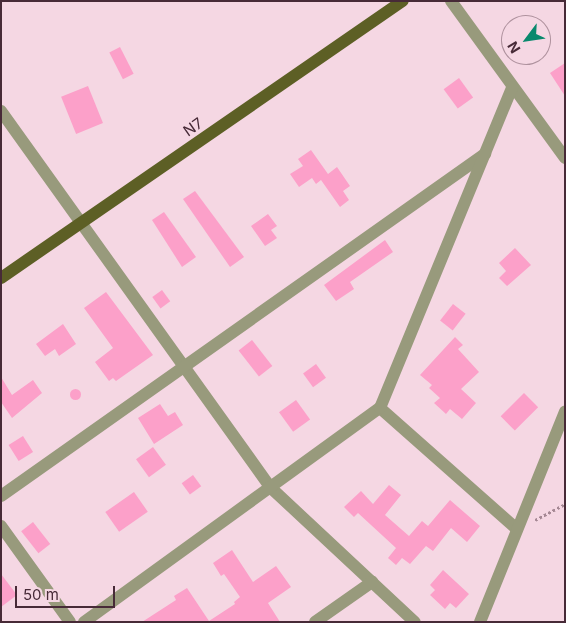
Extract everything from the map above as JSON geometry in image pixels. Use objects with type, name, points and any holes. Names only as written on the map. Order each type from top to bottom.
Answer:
[{"type":"main road","name":"N7","points":[[1,278],[403,1]]},
{"type":"street","points":[[451,1],[565,158]]},
{"type":"street","points":[[84,622],[380,408],[512,87]]},
{"type":"street","points":[[1,111],[270,487],[415,622]]},
{"type":"street","points":[[1,496],[485,154]]},
{"type":"street","points":[[380,408],[517,529]]},
{"type":"street","points":[[480,622],[565,412]]},
{"type":"street","points":[[1,526],[70,622]]},
{"type":"street","points":[[315,622],[372,582]]},
{"type":"path","points":[[517,529],[565,504]]},
{"type":"building","points":[[120,47],[134,74],[123,79],[109,52]]},
{"type":"building","points":[[565,63],[565,96],[550,73]]},
{"type":"building","points":[[459,78],[473,97],[458,109],[444,89]]},
{"type":"building","points":[[88,86],[103,123],[76,134],[61,97]]},
{"type":"building","points":[[311,150],[328,174],[337,167],[350,186],[343,191],[349,200],[340,207],[321,180],[316,184],[312,178],[299,187],[290,174],[303,166],[298,159]]},
{"type":"building","points":[[195,191],[244,257],[230,267],[183,199]]},
{"type":"building","points":[[164,212],[196,257],[182,267],[152,220]]},
{"type":"building","points":[[268,214],[277,226],[271,230],[277,238],[265,246],[251,226]]},
{"type":"building","points":[[385,240],[393,252],[350,282],[354,289],[336,301],[324,285]]},
{"type":"building","points":[[515,248],[531,265],[507,286],[499,278],[506,271],[499,263]]},
{"type":"building","points":[[162,290],[170,301],[161,308],[152,297]]},
{"type":"building","points":[[106,292],[153,355],[116,381],[113,378],[109,381],[95,362],[113,348],[84,308]]},
{"type":"building","points":[[453,304],[466,314],[453,330],[440,321]]},
{"type":"building","points":[[63,324],[76,344],[59,356],[55,349],[45,356],[36,344]]},
{"type":"building","points":[[455,337],[463,345],[458,349],[479,372],[461,389],[476,403],[462,419],[450,409],[446,414],[434,403],[440,398],[429,388],[432,385],[420,375]]},
{"type":"building","points":[[252,340],[272,366],[259,376],[239,350]]},
{"type":"building","points":[[316,364],[326,378],[313,387],[303,373]]},
{"type":"building","points":[[1,377],[12,395],[33,380],[42,393],[12,418],[1,402]]},
{"type":"building","points":[[73,389],[77,389],[80,394],[79,398],[73,399],[70,396],[70,392]]},
{"type":"building","points":[[524,393],[538,407],[515,430],[501,416]]},
{"type":"building","points":[[296,400],[310,419],[293,432],[279,412]]},
{"type":"building","points":[[160,404],[168,416],[175,412],[183,425],[154,444],[138,418]]},
{"type":"building","points":[[23,436],[33,452],[19,461],[9,445]]},
{"type":"building","points":[[153,447],[166,465],[149,477],[136,459]]},
{"type":"building","points":[[193,475],[201,486],[190,495],[182,483]]},
{"type":"building","points":[[389,485],[401,495],[385,515],[409,536],[422,521],[428,526],[450,500],[480,526],[467,542],[451,528],[433,551],[426,546],[410,564],[402,558],[396,565],[388,558],[396,548],[358,513],[354,517],[344,507],[361,491],[373,504]]},
{"type":"building","points":[[134,492],[148,512],[119,532],[105,512]]},
{"type":"building","points":[[33,522],[50,544],[38,553],[21,531]]},
{"type":"building","points":[[232,550],[253,582],[276,566],[291,587],[268,603],[280,622],[142,622],[176,600],[174,596],[187,588],[209,621],[235,604],[234,602],[240,597],[224,574],[221,576],[213,563]]},
{"type":"building","points":[[443,570],[469,594],[456,608],[450,603],[445,609],[430,595],[435,590],[430,585]]},
{"type":"building","points":[[1,574],[17,595],[1,607]]}]
